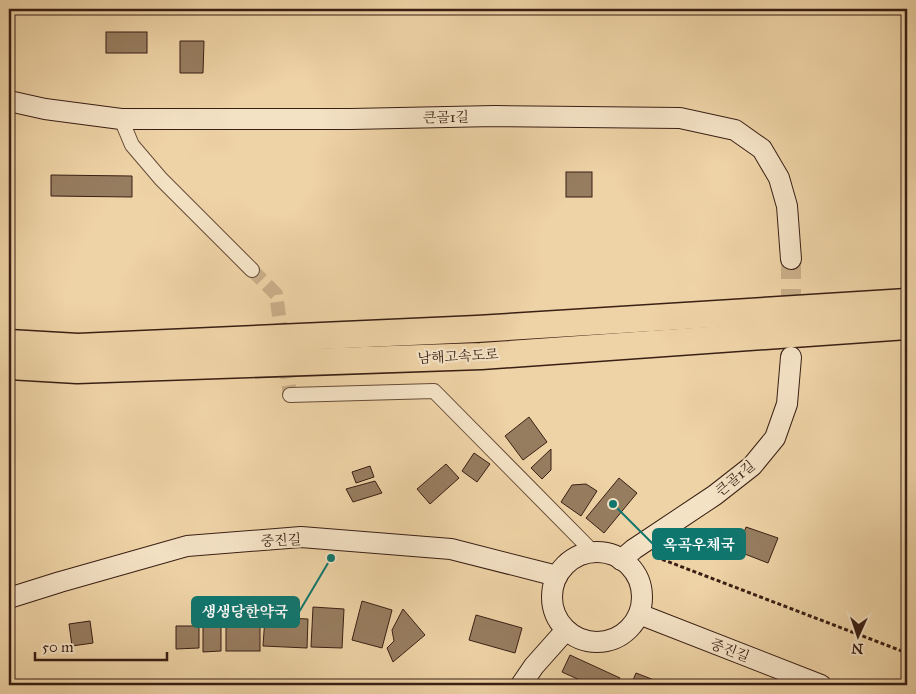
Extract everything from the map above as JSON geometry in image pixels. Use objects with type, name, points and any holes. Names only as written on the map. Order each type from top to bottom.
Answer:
[{"type":"highway","name":"남해고속도로","points":[[9,343],[78,346],[477,329],[907,302]]},
{"type":"highway","name":"남해고속도로","points":[[9,366],[77,370],[481,356],[907,326]]},
{"type":"main road","name":"큰골1길","points":[[9,101],[45,109],[121,119],[341,119],[495,116],[680,118],[735,130],[762,149],[779,178],[787,206],[791,259]]},
{"type":"main road","name":"큰골1길","points":[[628,554],[715,496],[757,460],[775,438],[787,404],[791,357]]},
{"type":"main road","name":"중진길","points":[[9,598],[187,546],[301,538],[450,549],[557,576]]},
{"type":"main road","points":[[594,552],[628,554],[640,584],[642,599],[639,614],[632,625],[624,634],[600,642],[576,637],[566,630],[556,615],[552,599],[553,587],[557,576],[566,564],[579,556],[594,552]]},
{"type":"main road","name":"중진길","points":[[639,614],[821,685]]},
{"type":"main road","points":[[521,685],[534,666],[566,630]]},
{"type":"street","points":[[121,119],[132,145],[155,172],[252,270]]},
{"type":"street","points":[[290,395],[434,391],[594,552]]},
{"type":"path","points":[[628,554],[907,653]]},
{"type":"building","points":[[106,32],[147,32],[147,53],[106,53]]},
{"type":"building","points":[[180,41],[204,41],[203,73],[180,73]]},
{"type":"building","points":[[566,172],[592,172],[592,197],[566,197]]},
{"type":"building","points":[[51,175],[132,176],[132,197],[51,196]]},
{"type":"building","points":[[529,417],[547,442],[523,460],[505,436]]},
{"type":"building","points":[[551,449],[551,470],[542,479],[531,468]]},
{"type":"building","points":[[474,453],[490,464],[477,482],[462,471]]},
{"type":"building","points":[[446,464],[459,478],[430,504],[417,489]]},
{"type":"building","points":[[370,466],[374,477],[356,483],[352,472]]},
{"type":"building","points":[[619,478],[637,493],[604,533],[586,518]]},
{"type":"building","points":[[375,481],[382,493],[353,502],[346,489]]},
{"type":"building","points":[[586,484],[597,491],[581,516],[561,502],[572,485]]},
{"type":"building","points":[[746,527],[778,538],[768,563],[737,551]]},
{"type":"building","points":[[362,601],[392,610],[382,648],[352,640]]},
{"type":"building","points":[[313,607],[344,609],[342,648],[311,647]]},
{"type":"building","points":[[403,609],[425,635],[393,662],[387,648],[394,641],[392,630]]},
{"type":"building","points":[[476,615],[522,628],[515,653],[469,640]]},
{"type":"building","points":[[265,617],[308,619],[307,648],[263,646]]},
{"type":"building","points":[[90,621],[93,643],[72,646],[69,624]]},
{"type":"building","points":[[221,621],[221,651],[203,652],[203,622]]},
{"type":"building","points":[[226,622],[260,622],[260,651],[226,651]]},
{"type":"building","points":[[176,626],[199,626],[199,648],[176,649]]},
{"type":"building","points":[[570,655],[620,678],[617,685],[591,685],[562,672]]},
{"type":"building","points":[[636,673],[667,685],[631,685]]},
{"type":"tunnel","points":[[791,259],[791,322]]},
{"type":"tunnel","points":[[252,270],[276,294],[290,395]]},
{"type":"place","name":"옥곡우체국","points":[[613,504]]},
{"type":"place","name":"생생당한약국","points":[[331,558]]}]
